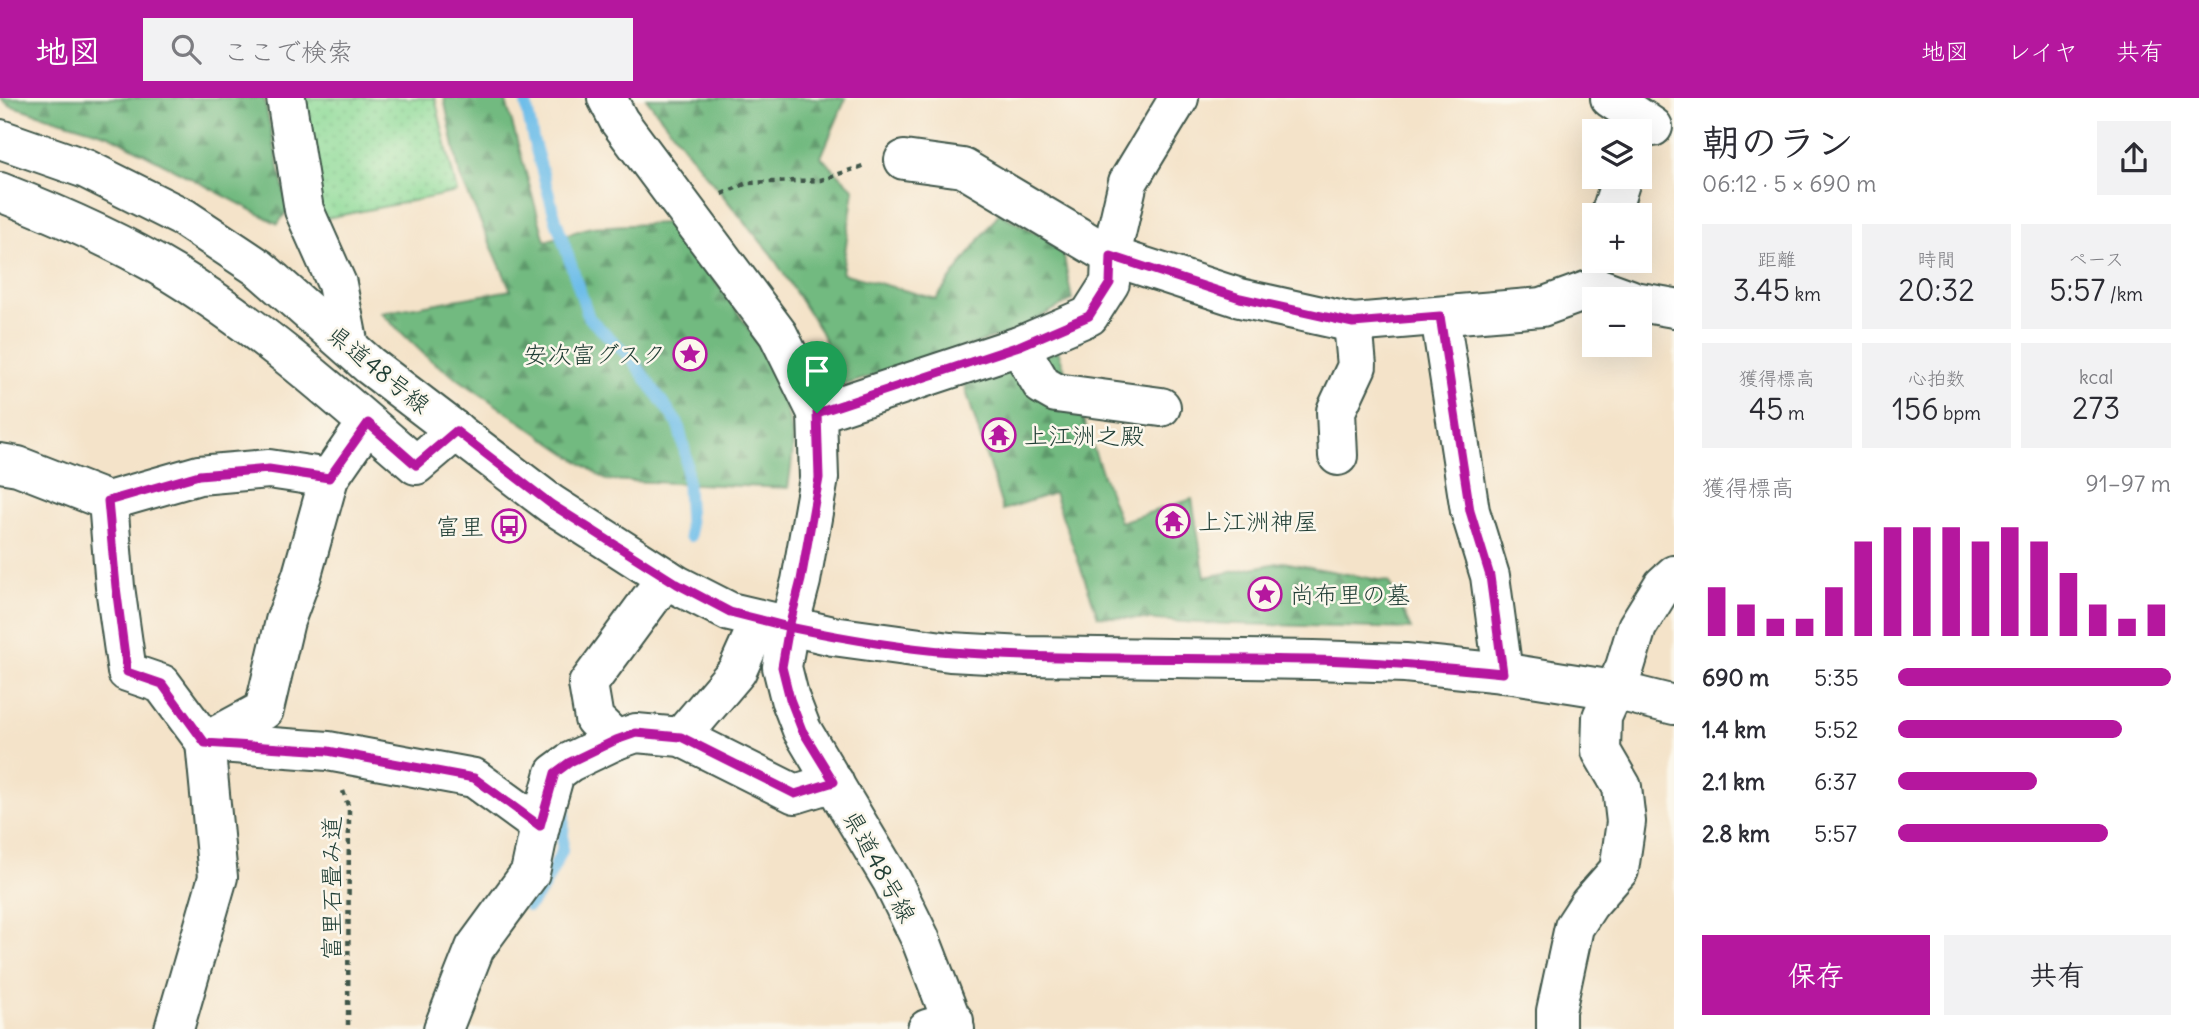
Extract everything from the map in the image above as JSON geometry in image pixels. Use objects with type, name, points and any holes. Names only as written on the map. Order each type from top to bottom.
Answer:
[{"type":"street","points":[[286,98],[304,210],[337,284],[349,346]]},
{"type":"street","points":[[607,98],[619,121],[778,334],[817,413],[819,478],[801,580],[774,624],[737,671],[679,736]]},
{"type":"street","points":[[817,413],[1019,346],[1089,316],[1110,283],[1111,256],[1128,182],[1179,98]]},
{"type":"street","points":[[1610,98],[1657,120]]},
{"type":"street","name":"県道48号線","points":[[0,139],[86,169],[184,218],[259,268],[369,365],[551,504],[666,578],[730,612],[833,636],[950,652],[1026,656],[1405,663],[1503,673],[1614,690],[1674,705]]},
{"type":"street","points":[[904,160],[963,168],[1111,256],[1240,298],[1353,323],[1542,307],[1609,282]]},
{"type":"street","points":[[0,192],[76,223],[173,274],[251,327],[416,465],[456,431]]},
{"type":"street","points":[[1652,304],[1674,308]]},
{"type":"street","points":[[1440,316],[1470,511],[1490,576],[1503,673]]},
{"type":"street","points":[[1338,456],[1336,411],[1357,366],[1353,323]]},
{"type":"street","points":[[1019,346],[1042,385],[1056,393],[1161,407]]},
{"type":"street","points":[[205,743],[264,710],[285,621],[302,575],[329,478],[368,423]]},
{"type":"street","points":[[0,463],[18,466],[108,501],[199,475],[269,469],[329,478]]},
{"type":"street","points":[[108,501],[127,672],[162,684],[205,743],[218,877],[174,1029]]},
{"type":"street","points":[[1556,1029],[1556,1012],[1574,927],[1589,904],[1619,870],[1626,822],[1622,786],[1601,751],[1602,717],[1625,667],[1637,626],[1663,585],[1674,575]]},
{"type":"street","points":[[626,736],[594,719],[588,684],[666,578]]},
{"type":"street","name":"県道48号線","points":[[774,624],[790,699],[802,730],[892,881],[920,938],[945,1026]]},
{"type":"street","points":[[443,1029],[475,948],[530,873],[555,773],[570,762],[626,736],[679,736],[795,794],[834,782]]},
{"type":"street","points":[[205,743],[328,751],[474,778],[540,826]]},
{"type":"path","points":[[716,196],[747,183],[821,180],[879,160],[904,160]]},
{"type":"path","name":"富里石畳み道","points":[[328,751],[349,808],[348,1029]]},
{"type":"green space","points":[[0,98],[264,98],[288,209],[278,224],[109,135],[9,105]]},
{"type":"green space","points":[[300,98],[435,98],[457,192],[322,219]]},
{"type":"green space","points":[[444,98],[505,98],[545,241],[591,227],[667,223],[725,295],[760,347],[773,375],[784,404],[793,441],[788,488],[606,480],[429,359],[381,313],[511,290],[460,176]]},
{"type":"green space","points":[[646,98],[846,98],[821,157],[854,189],[842,273],[936,299],[999,213],[1062,247],[1072,300],[1012,332],[844,385],[821,332],[771,254]]},
{"type":"green space","points":[[1057,348],[1120,522],[1192,499],[1205,577],[1283,562],[1389,582],[1411,629],[1199,623],[1098,616],[1054,493],[1003,510],[964,384]]},
{"type":"waterway","points":[[525,98],[533,139],[556,220],[589,318],[631,358],[678,424],[686,456],[690,536]]},
{"type":"waterway","points":[[529,906],[544,887],[562,851],[565,802]]},
{"type":"place","name":"安次富グスク","points":[[690,354]]},
{"type":"place","name":"上江洲之殿","points":[[999,435]]},
{"type":"place","name":"上江洲神屋","points":[[1173,521]]},
{"type":"place","name":"富里","points":[[509,526]]},
{"type":"place","name":"尚布里の墓","points":[[1265,594]]},
{"type":"route","points":[[817,413],[819,478],[801,580],[789,627],[730,612],[677,584],[551,504],[456,431],[416,465],[368,423],[329,478],[269,469],[199,475],[108,501],[127,672],[162,684],[205,743],[328,751],[474,778],[540,826],[555,773],[570,762],[636,733],[681,737],[795,794],[834,782],[802,730],[790,699],[782,667],[789,627],[833,636],[950,652],[1026,656],[1405,663],[1503,673],[1490,576],[1470,511],[1440,316],[1353,323],[1240,298],[1111,256],[1110,283],[1089,316],[1019,346],[817,413]]}]
